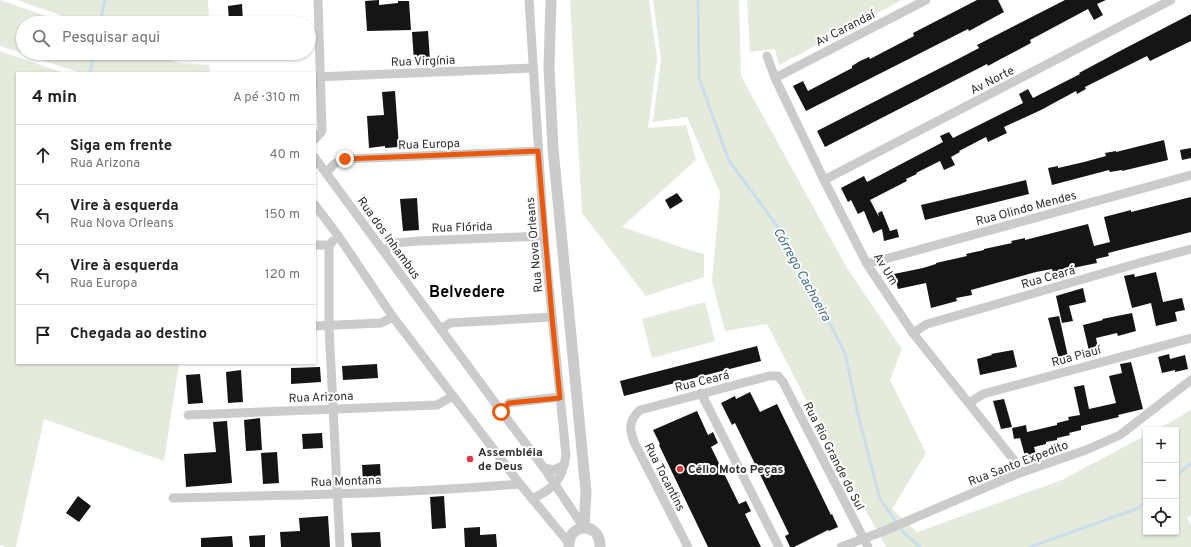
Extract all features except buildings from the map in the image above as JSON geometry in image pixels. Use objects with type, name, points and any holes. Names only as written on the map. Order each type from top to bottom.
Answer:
[{"type":"street","points":[[316,138],[322,131],[318,77],[318,0]]},
{"type":"street","name":"Rua Nova Orleans","points":[[529,0],[544,236],[566,455],[561,476],[556,484]]},
{"type":"street","points":[[551,0],[549,67],[553,149],[586,492],[601,547]]},
{"type":"street","name":"Av Carandaí","points":[[775,78],[926,0]]},
{"type":"street","name":"Av Norte","points":[[824,180],[1171,0]]},
{"type":"street","name":"Av Um","points":[[767,56],[775,78],[824,180],[867,264],[914,333],[1013,459],[1017,474]]},
{"type":"street","name":"Rua Virgínia","points":[[318,77],[533,68]]},
{"type":"street","name":"Rua Europa","points":[[326,173],[334,164],[345,159],[538,151]]},
{"type":"street","name":"Rua dos Inhambus","points":[[316,159],[501,412],[556,484],[584,528]]},
{"type":"street","name":"Rua Olindo Mendes","points":[[867,264],[1191,175]]},
{"type":"street","points":[[316,207],[339,237],[393,317],[520,484],[569,544]]},
{"type":"street","name":"Rua Flórida","points":[[383,251],[396,243],[544,236]]},
{"type":"street","points":[[316,245],[329,244],[339,237]]},
{"type":"street","points":[[329,244],[330,326],[340,547]]},
{"type":"street","name":"Rua Ceará","points":[[914,333],[927,324],[1191,249]]},
{"type":"street","points":[[316,326],[381,323],[393,317]]},
{"type":"street","points":[[441,329],[450,322],[552,317]]},
{"type":"street","name":"Rua Piauí","points":[[969,403],[982,394],[1191,338]]},
{"type":"street","name":"Rua Ceará","points":[[634,416],[640,410],[701,393],[769,376],[778,376]]},
{"type":"street","name":"Rua Rio Grande do Sul","points":[[778,376],[783,382],[865,543]]},
{"type":"street","name":"Rua Santo Expedito","points":[[841,547],[865,543],[884,530],[1017,474],[1086,450],[1120,435],[1191,380]]},
{"type":"street","points":[[701,393],[779,547]]},
{"type":"street","name":"Rua Arizona","points":[[188,414],[437,405],[453,396]]},
{"type":"street","points":[[501,412],[509,403],[560,398]]},
{"type":"street","name":"Rua Tocantins","points":[[634,416],[630,426],[635,444],[688,547]]},
{"type":"street","points":[[544,468],[554,470],[564,465]]},
{"type":"street","name":"Rua Montana","points":[[173,498],[338,494],[488,487],[520,484]]},
{"type":"street","points":[[532,498],[546,492],[556,484]]},
{"type":"street","points":[[584,528],[586,492]]},
{"type":"street","points":[[569,544],[571,535],[576,530],[590,528],[596,532]]},
{"type":"shaded area","points":[[0,0],[46,16],[16,16],[16,51],[0,46]]},
{"type":"shaded area","points":[[17,0],[208,0],[209,16],[63,16]]},
{"type":"shaded area","points":[[570,0],[649,0],[657,59],[648,128],[686,125],[696,160],[622,227],[704,254],[704,277],[646,296],[582,213]]},
{"type":"shaded area","points":[[653,0],[739,0],[741,76],[847,268],[902,349],[890,380],[926,453],[892,509],[917,532],[1062,480],[1143,437],[1143,535],[1179,535],[1179,427],[1161,427],[1191,409],[1191,515],[1187,518],[1191,525],[1191,547],[886,547],[830,446],[767,324],[725,331],[712,281],[720,193],[687,117],[653,122],[661,59]]},
{"type":"shaded area","points":[[747,0],[902,0],[779,65],[775,49],[750,52]]},
{"type":"shaded area","points":[[0,51],[16,56],[16,60],[26,60],[61,72],[16,72],[16,364],[179,364],[164,461],[44,419],[16,547],[5,547],[0,545]]},
{"type":"shaded area","points":[[42,60],[171,60],[180,63],[209,65],[210,72],[78,72]]},
{"type":"shaded area","points":[[705,302],[715,341],[652,358],[642,319]]},
{"type":"waterway","points":[[102,16],[105,0]]},
{"type":"waterway","name":"Córrego Cachoeira","points":[[698,0],[699,78],[729,161],[784,235],[845,353],[858,415],[880,499],[904,533],[920,547]]},
{"type":"waterway","points":[[90,72],[93,60]]},
{"type":"waterway","points":[[1179,473],[1191,463]]},
{"type":"waterway","points":[[1030,547],[1139,508],[1143,504]]},
{"type":"place","name":"Assembléia de Deus","points":[[470,459]]},
{"type":"place","name":"Célio Moto Peças","points":[[680,469]]},
{"type":"district","name":"Belvedere","points":[[467,291]]},
{"type":"route","points":[[345,159],[538,151],[544,236],[560,398],[509,403],[501,412]]}]
